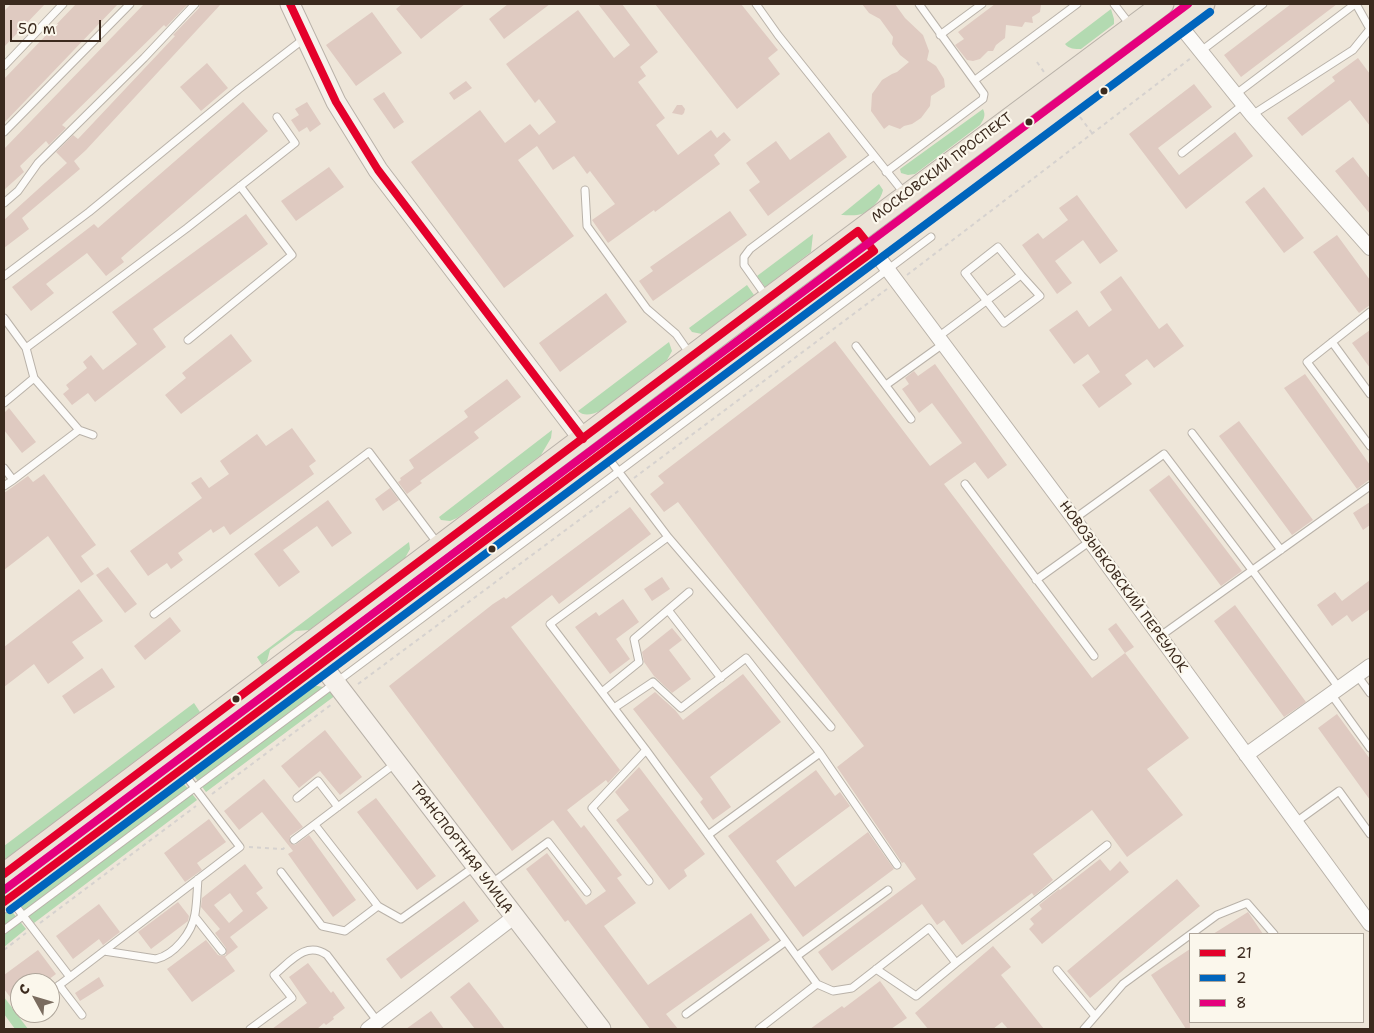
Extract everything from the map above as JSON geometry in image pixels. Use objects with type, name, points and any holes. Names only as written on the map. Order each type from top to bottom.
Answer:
[{"type":"main road","name":"МОСКОВСКИЙ ПРОСПЕКТ","points":[[4,874],[858,231],[1163,4]]},
{"type":"main road","name":"МОСКОВСКИЙ ПРОСПЕКТ","points":[[6,900],[1204,4]]},
{"type":"main road","points":[[858,231],[874,251]]},
{"type":"main road","points":[[307,646],[322,665]]},
{"type":"street","points":[[290,4],[336,102],[378,170],[583,439]]},
{"type":"street","points":[[1178,23],[1244,104],[1370,248]]},
{"type":"street","name":"НОВОЗЫБКОВСКИЙ ПЕРЕУЛОК","points":[[874,251],[1074,519],[1370,924]]},
{"type":"street","name":"ТРАНСПОРТНАЯ УЛИЦА","points":[[322,665],[514,918],[601,1029]]},
{"type":"street","points":[[1246,755],[1370,666]]},
{"type":"street","points":[[373,1025],[514,918]]},
{"type":"lane","points":[[4,66],[63,4]]},
{"type":"lane","points":[[4,132],[130,4]]},
{"type":"lane","points":[[4,203],[18,191],[38,163],[196,4]]},
{"type":"lane","points":[[756,4],[778,35],[905,196]]},
{"type":"lane","points":[[886,172],[984,99],[984,94],[975,80],[918,4]]},
{"type":"lane","points":[[940,34],[982,4]]},
{"type":"lane","points":[[975,80],[1077,4]]},
{"type":"lane","points":[[1114,4],[1132,27]]},
{"type":"lane","points":[[1201,51],[1263,4]]},
{"type":"lane","points":[[1182,153],[1244,104],[1356,4],[1370,29],[1353,50],[1244,104]]},
{"type":"lane","points":[[4,276],[89,212],[239,89],[306,38]]},
{"type":"lane","points":[[26,348],[187,228],[295,143],[276,117]]},
{"type":"lane","points":[[768,299],[744,265],[744,257],[750,249],[874,156]]},
{"type":"lane","points":[[188,340],[292,256],[240,186]]},
{"type":"lane","points":[[585,190],[587,226],[646,309],[676,334],[692,356]]},
{"type":"lane","points":[[4,930],[194,787],[339,688],[618,472],[931,237]]},
{"type":"lane","points":[[998,246],[1021,275],[1040,296],[1004,323],[964,273],[998,246]]},
{"type":"lane","points":[[886,385],[987,300],[1021,275]]},
{"type":"lane","points":[[1370,312],[1307,362],[1370,446]]},
{"type":"lane","points":[[4,318],[26,348],[34,378],[79,430],[93,435]]},
{"type":"lane","points":[[1332,342],[1370,394]]},
{"type":"lane","points":[[856,346],[911,419]]},
{"type":"lane","points":[[4,403],[34,378]]},
{"type":"lane","points":[[4,486],[79,430]]},
{"type":"lane","points":[[1192,433],[1281,550]]},
{"type":"lane","points":[[154,614],[369,452],[440,546]]},
{"type":"lane","points":[[604,453],[668,536],[831,727]]},
{"type":"lane","points":[[1074,519],[1164,454],[1252,570],[1335,691],[1370,748]]},
{"type":"lane","points":[[4,468],[12,480]]},
{"type":"lane","points":[[965,484],[1094,656]]},
{"type":"lane","points":[[1159,637],[1370,486]]},
{"type":"lane","points":[[668,536],[550,624],[646,750],[817,984],[832,991],[852,988],[929,928],[956,963]]},
{"type":"lane","points":[[1036,580],[1089,542]]},
{"type":"lane","points":[[602,692],[639,662],[634,639],[689,592]]},
{"type":"lane","points":[[668,610],[720,678]]},
{"type":"lane","points":[[614,708],[653,682],[681,708],[746,658],[820,753],[897,865]]},
{"type":"lane","points":[[1358,675],[1370,693]]},
{"type":"lane","points":[[646,750],[592,808],[650,881]]},
{"type":"lane","points":[[708,835],[820,753]]},
{"type":"lane","points":[[294,840],[396,763]]},
{"type":"lane","points":[[60,984],[240,847],[181,769]]},
{"type":"lane","points":[[297,798],[318,781],[338,807]]},
{"type":"lane","points":[[1296,822],[1339,792],[1370,834]]},
{"type":"lane","points":[[315,825],[378,906],[401,919],[475,866]]},
{"type":"lane","points":[[489,885],[548,842],[587,892]]},
{"type":"lane","points":[[876,969],[916,996],[1107,846]]},
{"type":"lane","points":[[281,872],[322,926],[345,931],[378,906]]},
{"type":"lane","points":[[104,951],[156,959],[164,957],[178,947],[195,916],[198,879]]},
{"type":"lane","points":[[797,956],[888,890]]},
{"type":"lane","points":[[6,900],[23,916],[70,977]]},
{"type":"lane","points":[[1192,933],[1217,915],[1247,903],[1273,933]]},
{"type":"lane","points":[[195,916],[222,951]]},
{"type":"lane","points":[[1084,1029],[1123,984],[1189,936]]},
{"type":"lane","points":[[686,1014],[785,942]]},
{"type":"lane","points":[[250,1029],[292,998],[274,975],[301,953],[310,949],[320,950],[327,955],[373,1025]]},
{"type":"lane","points":[[1057,970],[1095,1016]]},
{"type":"lane","points":[[759,1029],[817,984]]},
{"type":"lane","points":[[60,986],[82,1015]]},
{"type":"path","points":[[4,950],[204,800],[339,688],[627,484],[1201,51]]},
{"type":"path","points":[[240,847],[283,849],[294,840]]},
{"type":"green space","points":[[1111,9],[1114,24],[1081,49],[1070,48],[1065,44]]},
{"type":"green space","points":[[983,109],[984,117],[980,125],[915,174],[901,173],[900,169]]},
{"type":"green space","points":[[879,184],[883,190],[882,194],[869,210],[860,215],[841,215]]},
{"type":"green space","points":[[813,234],[811,252],[765,287],[757,276]]},
{"type":"green space","points":[[747,285],[754,295],[702,334],[692,332],[689,328]]},
{"type":"green space","points":[[669,342],[672,351],[667,360],[600,411],[586,414],[578,411]]},
{"type":"green space","points":[[552,430],[551,438],[541,455],[457,518],[450,521],[441,520],[439,517]]},
{"type":"green space","points":[[409,542],[410,549],[405,558],[309,630],[296,631],[270,650],[267,661],[262,665],[257,657]]},
{"type":"green space","points":[[312,685],[323,687],[336,695],[206,792],[191,772]]},
{"type":"green space","points":[[194,703],[200,712],[4,860],[4,846]]},
{"type":"green space","points":[[181,780],[197,800],[34,923],[19,903]]},
{"type":"green space","points":[[10,909],[26,929],[4,947],[4,914]]},
{"type":"green space","points":[[4,997],[10,1005],[10,1022],[4,1014]]},
{"type":"green space","points":[[11,1023],[24,1023],[28,1029],[15,1029]]},
{"type":"building","points":[[11,4],[45,4],[4,47],[4,11]]},
{"type":"building","points":[[76,4],[118,4],[4,123],[4,79]]},
{"type":"building","points":[[144,4],[188,4],[62,125],[66,128],[49,145],[46,141],[20,166],[24,172],[4,190],[4,149]]},
{"type":"building","points":[[200,4],[221,4],[74,161],[80,169],[22,218],[29,229],[4,248],[4,220],[67,163],[56,152],[73,135],[78,139],[175,36],[173,35],[199,8]]},
{"type":"building","points":[[402,4],[465,4],[421,39],[396,9]]},
{"type":"building","points":[[508,4],[550,4],[504,39],[489,19]]},
{"type":"building","points":[[598,4],[622,4],[658,52],[640,67],[646,76],[638,82],[665,118],[656,125],[678,155],[711,130],[717,138],[724,132],[731,140],[714,155],[720,164],[655,212],[654,210],[608,243],[592,220],[615,204],[590,171],[587,174],[574,156],[553,170],[537,146],[518,160],[574,236],[504,288],[411,162],[480,110],[505,143],[530,124],[539,135],[556,122],[539,99],[535,103],[506,64],[578,10],[614,58],[630,45]]},
{"type":"building","points":[[655,4],[741,4],[778,50],[768,58],[780,74],[737,109]]},
{"type":"building","points":[[862,4],[895,4],[905,18],[923,35],[929,51],[927,60],[936,66],[944,79],[945,87],[931,96],[930,106],[921,118],[900,129],[889,125],[884,129],[871,111],[872,94],[882,80],[897,72],[909,62],[900,55],[892,44],[893,37],[880,19],[869,13]]},
{"type":"building","points":[[995,4],[1041,4],[1040,12],[1032,17],[1033,23],[1025,22],[1022,27],[1006,25],[1005,38],[996,45],[993,51],[988,51],[980,59],[967,60],[955,45],[964,39],[958,32]]},
{"type":"building","points":[[1291,4],[1337,4],[1241,77],[1224,55]]},
{"type":"building","points":[[372,12],[402,53],[356,86],[326,45]]},
{"type":"building","points":[[1358,58],[1370,74],[1370,126],[1350,100],[1302,136],[1287,118],[1335,81],[1332,77]]},
{"type":"building","points":[[207,63],[228,88],[201,111],[180,87]]},
{"type":"building","points":[[466,81],[472,88],[454,100],[449,93]]},
{"type":"building","points":[[1194,84],[1212,107],[1158,148],[1179,175],[1235,132],[1253,156],[1186,209],[1129,134]]},
{"type":"building","points":[[384,92],[404,122],[394,129],[373,99]]},
{"type":"building","points":[[243,102],[268,131],[121,258],[124,262],[106,276],[87,253],[46,284],[54,293],[31,311],[12,287],[94,224],[98,228]]},
{"type":"building","points":[[307,102],[321,124],[310,132],[307,127],[299,132],[291,120],[299,115],[295,109]]},
{"type":"building","points":[[677,105],[682,105],[685,109],[682,115],[672,113]]},
{"type":"building","points":[[829,132],[847,157],[768,216],[749,190],[760,182],[746,163],[776,141],[790,160]]},
{"type":"building","points":[[1353,157],[1370,179],[1370,214],[1335,171]]},
{"type":"building","points":[[329,167],[344,187],[296,221],[281,201]]},
{"type":"building","points":[[1264,187],[1304,238],[1284,253],[1245,202]]},
{"type":"building","points":[[1077,195],[1118,251],[1100,264],[1083,240],[1055,261],[1072,283],[1057,294],[1022,245],[1038,233],[1043,239],[1068,220],[1059,208]]},
{"type":"building","points":[[730,211],[747,235],[653,301],[639,281],[653,271],[650,267]]},
{"type":"building","points":[[246,214],[268,244],[153,329],[166,347],[95,402],[88,393],[72,405],[63,394],[69,389],[66,385],[87,368],[83,362],[91,355],[103,370],[137,344],[112,312]]},
{"type":"building","points":[[1337,235],[1370,280],[1370,305],[1359,313],[1313,252]]},
{"type":"building","points":[[1121,276],[1159,329],[1167,323],[1184,346],[1154,368],[1147,359],[1125,375],[1132,384],[1099,408],[1082,385],[1100,372],[1088,354],[1074,364],[1049,330],[1077,310],[1089,327],[1112,310],[1100,292]]},
{"type":"building","points":[[606,293],[627,322],[560,372],[539,343]]},
{"type":"building","points":[[1370,330],[1370,368],[1352,343]]},
{"type":"building","points":[[231,334],[252,361],[181,414],[165,395],[186,378],[182,373]]},
{"type":"building","points":[[835,341],[930,466],[962,443],[932,403],[919,413],[902,389],[909,384],[905,378],[914,371],[918,376],[935,364],[1007,465],[988,479],[975,462],[944,484],[1092,678],[1125,653],[1189,738],[1147,769],[1183,815],[1127,857],[1092,810],[1033,854],[1053,880],[1034,896],[1032,893],[962,945],[944,920],[937,925],[922,904],[832,971],[818,952],[916,879],[904,862],[902,863],[837,767],[864,746],[678,502],[664,512],[650,494],[664,483],[658,476]]},
{"type":"building","points":[[1305,374],[1370,465],[1370,479],[1357,489],[1284,388]]},
{"type":"building","points":[[507,379],[521,397],[474,432],[479,438],[420,481],[422,483],[407,494],[398,482],[401,480],[400,478],[414,468],[409,460],[468,417],[464,411]]},
{"type":"building","points":[[9,408],[36,442],[22,453],[4,430],[4,413]]},
{"type":"building","points":[[1239,421],[1313,520],[1292,535],[1219,436]]},
{"type":"building","points":[[292,428],[316,461],[309,466],[314,474],[230,535],[224,526],[213,533],[211,529],[178,553],[183,560],[171,569],[167,563],[148,576],[130,551],[202,498],[191,483],[201,477],[209,488],[229,474],[220,461],[257,434],[266,446]]},
{"type":"building","points":[[44,474],[96,545],[81,556],[94,574],[81,583],[48,536],[4,570],[4,493],[28,476],[33,482]]},
{"type":"building","points":[[1169,475],[1242,571],[1221,586],[1149,490]]},
{"type":"building","points":[[390,488],[399,500],[383,511],[375,499]]},
{"type":"building","points":[[328,500],[352,533],[332,547],[317,526],[283,550],[300,572],[279,587],[254,554]]},
{"type":"building","points":[[1370,502],[1370,525],[1363,530],[1353,513]]},
{"type":"building","points":[[630,507],[651,534],[559,604],[552,595],[511,627],[620,770],[608,783],[606,780],[567,810],[581,828],[584,825],[622,875],[617,878],[636,903],[604,926],[648,985],[751,913],[770,940],[666,1014],[678,1029],[650,1029],[568,920],[565,922],[526,869],[547,853],[586,905],[606,891],[553,820],[512,851],[389,686],[493,604],[504,597],[506,599]]},
{"type":"building","points":[[108,567],[137,604],[125,613],[96,575]]},
{"type":"building","points":[[662,577],[670,589],[652,601],[644,589]]},
{"type":"building","points":[[1370,580],[1370,609],[1352,622],[1347,615],[1332,626],[1317,605],[1335,592],[1342,601]]},
{"type":"building","points":[[79,589],[103,621],[72,642],[84,658],[48,684],[34,664],[4,687],[4,647]]},
{"type":"building","points":[[623,599],[639,622],[616,639],[630,659],[610,674],[575,627],[596,612],[599,616]]},
{"type":"building","points":[[1235,605],[1306,702],[1284,717],[1214,621]]},
{"type":"building","points":[[170,617],[181,631],[145,660],[134,646]]},
{"type":"building","points":[[1116,623],[1134,647],[1125,653],[1108,629]]},
{"type":"building","points":[[672,628],[682,640],[669,650],[691,679],[672,693],[654,676],[644,662],[642,652]]},
{"type":"building","points":[[102,668],[115,687],[74,714],[62,696]]},
{"type":"building","points":[[743,674],[781,722],[710,777],[731,807],[713,820],[700,802],[703,799],[633,709],[655,692],[683,720]]},
{"type":"building","points":[[1337,714],[1370,759],[1370,800],[1318,728]]},
{"type":"building","points":[[325,730],[362,777],[340,795],[320,771],[299,788],[281,766]]},
{"type":"building","points":[[639,767],[705,854],[684,870],[687,876],[669,890],[616,820],[629,810],[615,792]]},
{"type":"building","points":[[816,770],[835,796],[840,792],[850,806],[776,861],[795,887],[868,832],[894,869],[803,937],[728,836]]},
{"type":"building","points":[[264,779],[303,827],[290,836],[290,843],[295,845],[309,835],[356,900],[333,917],[288,854],[293,851],[262,812],[239,830],[224,811]]},
{"type":"building","points":[[376,798],[436,876],[417,890],[357,812]]},
{"type":"building","points":[[209,819],[226,842],[197,863],[202,870],[185,882],[164,853]]},
{"type":"building","points":[[1100,859],[1110,871],[1120,861],[1129,872],[1042,944],[1029,929],[1034,924],[1030,919],[1042,909],[1039,905]]},
{"type":"building","points":[[245,864],[263,888],[256,893],[268,908],[230,937],[238,947],[225,957],[235,971],[192,1002],[167,969],[206,940],[218,955],[226,955],[226,948],[215,933],[220,929],[201,907],[202,898]],"holes":[[[230,893],[243,911],[229,923],[214,905]]]},
{"type":"building","points":[[1177,879],[1200,906],[1090,998],[1067,971]]},
{"type":"building","points":[[464,901],[479,921],[401,979],[386,959]]},
{"type":"building","points":[[178,902],[189,916],[188,921],[151,949],[138,932]]},
{"type":"building","points":[[99,904],[120,932],[103,945],[99,939],[73,959],[56,936]]},
{"type":"building","points":[[1248,912],[1262,933],[1215,933]]},
{"type":"building","points":[[993,946],[1011,967],[1001,975],[1044,1029],[1008,1029],[1002,1022],[993,1029],[928,1029],[915,1013]]},
{"type":"building","points":[[38,950],[55,973],[10,973],[10,997],[4,989],[4,975]]},
{"type":"building","points":[[1189,950],[1190,1029],[1186,1029],[1151,975]]},
{"type":"building","points":[[308,963],[331,993],[333,991],[345,1008],[326,1025],[324,1023],[317,1029],[272,1029],[307,1003],[289,977]]},
{"type":"building","points":[[99,977],[104,986],[80,1001],[75,993]]},
{"type":"building","points":[[880,981],[907,1018],[891,1029],[810,1029],[842,1006],[844,1008]]},
{"type":"building","points":[[469,982],[505,1029],[475,1029],[450,997]]},
{"type":"building","points":[[431,1011],[444,1029],[406,1029]]},
{"type":"transit line","name":"21","points":[[290,4],[336,102],[378,170],[583,439]]},
{"type":"transit line","name":"8","points":[[4,890],[1188,4]]},
{"type":"transit line","name":"2","points":[[10,910],[1210,12]]},
{"type":"transit line","name":"21","points":[[4,874],[858,231],[874,251],[4,902]]}]
